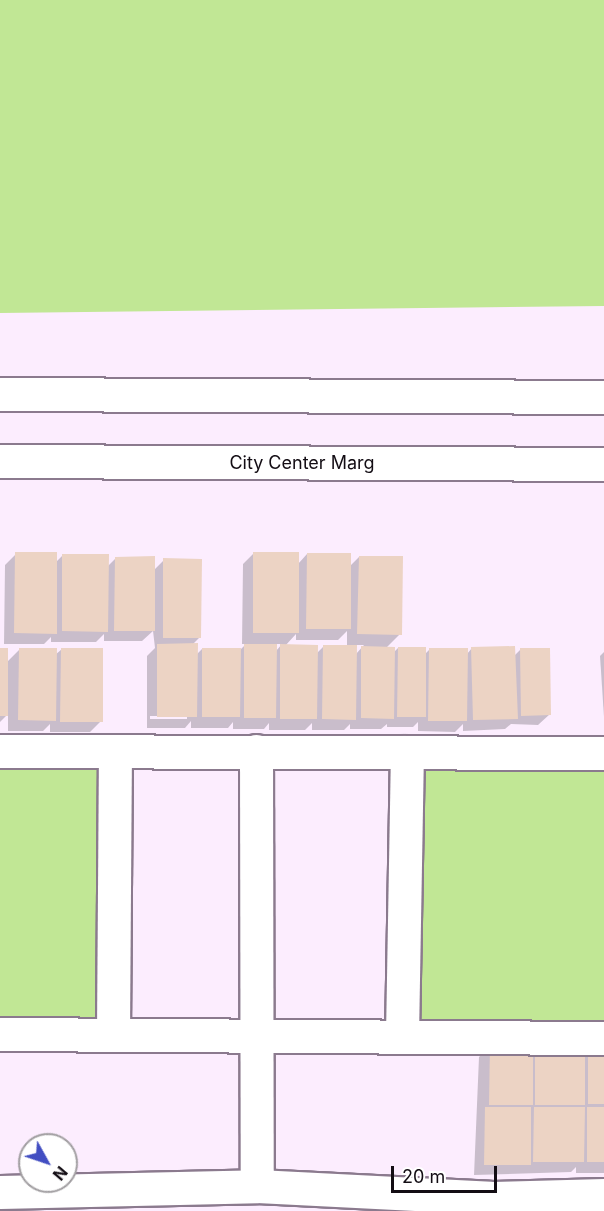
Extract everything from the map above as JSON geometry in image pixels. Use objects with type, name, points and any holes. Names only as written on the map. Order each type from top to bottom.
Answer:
[{"type":"street","points":[[0,394],[604,397]]},
{"type":"street","name":"City Center Marg","points":[[0,461],[604,465]]},
{"type":"street","points":[[0,751],[604,753]]},
{"type":"street","points":[[113,1033],[115,751]]},
{"type":"street","points":[[256,751],[257,1186]]},
{"type":"street","points":[[402,1036],[407,752]]},
{"type":"street","points":[[0,1034],[604,1038]]},
{"type":"street","points":[[0,1192],[257,1186],[490,1204],[604,1195]]},
{"type":"green space","points":[[0,0],[604,0],[604,306],[0,313]]},
{"type":"green space","points":[[0,766],[101,767],[97,1021],[0,1021]]},
{"type":"green space","points":[[421,768],[604,768],[604,1026],[419,1026]]},
{"type":"building","points":[[15,552],[57,552],[57,634],[14,633]]},
{"type":"building","points":[[253,552],[299,552],[299,633],[253,633]]},
{"type":"building","points":[[307,553],[351,553],[351,629],[306,629]]},
{"type":"building","points":[[62,554],[109,554],[108,632],[62,631]]},
{"type":"building","points":[[155,556],[155,631],[114,631],[115,557]]},
{"type":"building","points":[[359,556],[403,556],[402,635],[357,634]]},
{"type":"building","points":[[163,558],[202,559],[201,638],[163,638]]},
{"type":"building","points":[[198,643],[197,717],[157,717],[157,644]]},
{"type":"building","points":[[244,644],[277,644],[276,718],[244,718]]},
{"type":"building","points":[[280,644],[318,645],[317,719],[280,719]]},
{"type":"building","points":[[323,645],[357,645],[356,720],[322,719]]},
{"type":"building","points":[[361,646],[395,647],[394,719],[361,718]]},
{"type":"building","points":[[515,646],[518,719],[473,720],[471,647]]},
{"type":"building","points":[[398,647],[426,647],[426,717],[397,717]]},
{"type":"building","points":[[0,648],[8,648],[8,716],[0,716]]},
{"type":"building","points":[[19,648],[57,648],[56,721],[18,720]]},
{"type":"building","points":[[61,648],[103,648],[103,722],[60,722]]},
{"type":"building","points":[[202,648],[241,648],[240,717],[202,717]]},
{"type":"building","points":[[429,648],[468,648],[467,721],[428,721]]},
{"type":"building","points":[[520,648],[550,648],[551,715],[521,716]]},
{"type":"building","points":[[490,1044],[533,1044],[533,1105],[489,1105]]},
{"type":"building","points":[[535,1045],[585,1045],[585,1105],[535,1105]]},
{"type":"building","points":[[588,1045],[604,1045],[604,1104],[588,1104]]},
{"type":"building","points":[[485,1107],[531,1107],[531,1165],[484,1165]]},
{"type":"building","points":[[534,1107],[585,1107],[584,1162],[533,1162]]},
{"type":"building","points":[[587,1107],[604,1107],[604,1162],[587,1162]]}]
